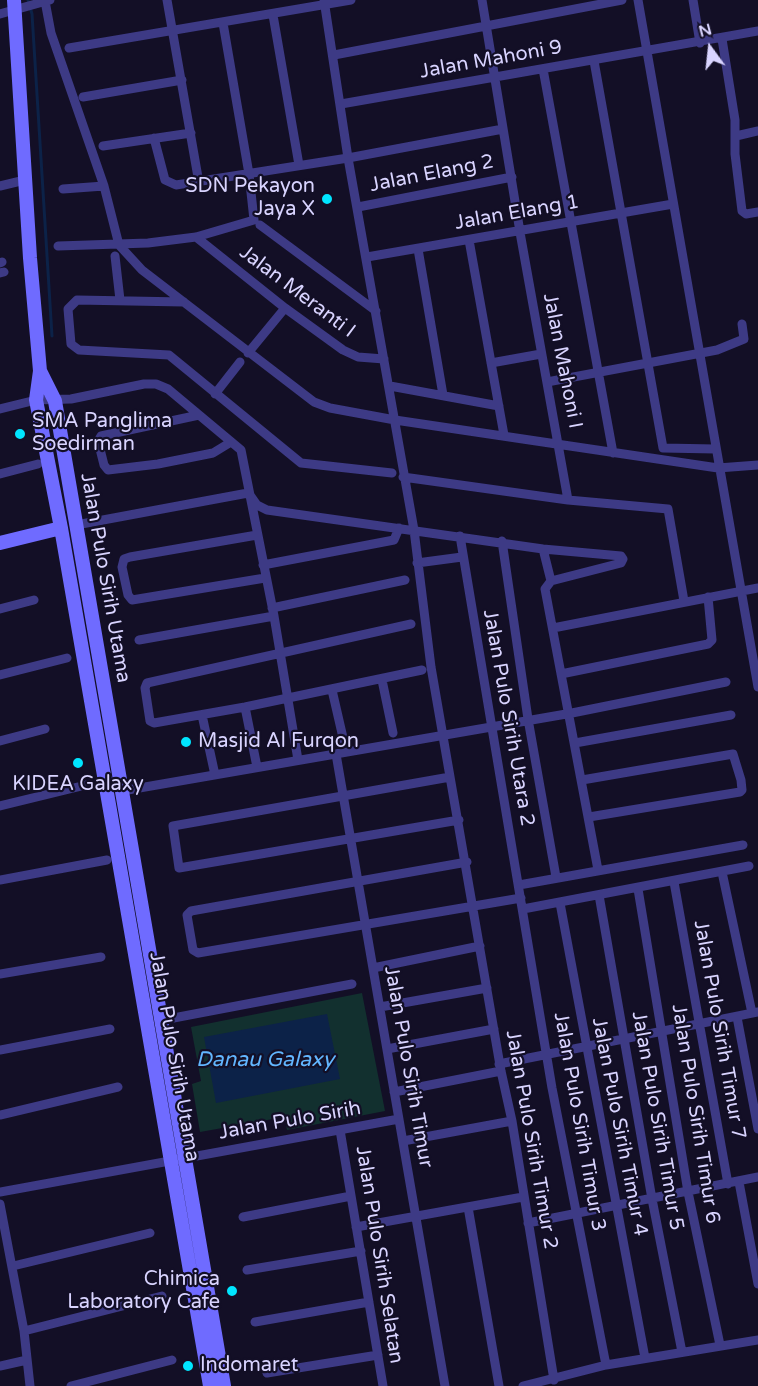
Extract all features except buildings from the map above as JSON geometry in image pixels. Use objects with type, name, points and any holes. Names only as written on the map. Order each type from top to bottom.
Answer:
[{"type":"main road","points":[[12,8],[40,370]]},
{"type":"main road","name":"Jalan Pulo Sirih Utama","points":[[40,370],[36,400],[61,528],[210,1386]]},
{"type":"main road","name":"Jalan Pulo Sirih Utama","points":[[40,370],[55,401],[187,1158],[224,1386]]},
{"type":"main road","points":[[0,543],[61,528]]},
{"type":"main road","points":[[68,568],[83,566]]},
{"type":"street","points":[[12,8],[50,0]]},
{"type":"street","points":[[167,0],[183,80],[199,183]]},
{"type":"street","points":[[69,48],[351,0]]},
{"type":"street","name":"Jalan Mahoni I","points":[[482,0],[568,500]]},
{"type":"street","points":[[334,55],[622,0]]},
{"type":"street","points":[[638,0],[758,687]]},
{"type":"street","points":[[693,0],[700,43]]},
{"type":"street","points":[[41,2],[104,186],[119,245],[142,270],[248,353],[319,404],[394,420],[718,468],[758,465]]},
{"type":"street","name":"Jalan Pulo Sirih Timur 2","points":[[324,3],[334,55],[348,158],[414,530],[450,777],[467,862],[500,1068],[512,1121],[554,1380]]},
{"type":"street","points":[[273,15],[299,165]]},
{"type":"street","points":[[58,246],[119,245],[196,237],[254,220],[249,174],[222,23]]},
{"type":"street","name":"Jalan Mahoni 9","points":[[341,104],[758,32]]},
{"type":"street","points":[[722,39],[736,136],[735,154],[742,211],[746,214],[758,212]]},
{"type":"street","points":[[594,61],[663,448],[715,449]]},
{"type":"street","points":[[543,69],[569,222],[613,453]]},
{"type":"street","points":[[83,97],[183,80]]},
{"type":"street","points":[[154,138],[166,181],[176,185],[348,158],[504,129]]},
{"type":"street","points":[[736,136],[758,131]]},
{"type":"street","points":[[103,146],[191,133]]},
{"type":"street","name":"Jalan Elang 2","points":[[358,207],[513,177]]},
{"type":"street","points":[[0,186],[25,180]]},
{"type":"street","points":[[63,189],[104,186]]},
{"type":"street","name":"Jalan Elang 1","points":[[367,257],[673,204]]},
{"type":"street","points":[[260,225],[376,311]]},
{"type":"street","name":"Jalan Meranti I","points":[[196,237],[285,308],[349,354],[384,359]]},
{"type":"street","points":[[469,240],[504,435]]},
{"type":"street","points":[[418,249],[443,394]]},
{"type":"street","points":[[116,256],[120,300]]},
{"type":"street","points":[[183,302],[81,299],[71,303],[68,309],[73,347],[79,350],[169,354],[301,463],[392,473]]},
{"type":"street","points":[[248,353],[285,308]]},
{"type":"street","points":[[547,382],[701,354],[742,341],[745,334],[742,324]]},
{"type":"street","points":[[491,363],[542,354]]},
{"type":"street","points":[[215,394],[240,362]]},
{"type":"street","points":[[0,410],[36,400],[55,401],[144,384],[156,384],[168,389],[200,415],[243,455],[248,493],[273,612],[298,760]]},
{"type":"street","points":[[390,386],[499,406]]},
{"type":"street","points":[[200,415],[102,436],[98,441],[104,465],[108,470],[158,464],[213,453],[231,442]]},
{"type":"street","points":[[0,474],[38,464]]},
{"type":"street","points":[[403,477],[568,500],[669,510],[684,601]]},
{"type":"street","points":[[76,525],[248,493]]},
{"type":"street","points":[[248,493],[257,505],[267,510],[502,541],[543,549],[621,556],[624,559],[621,563],[551,581],[545,589],[598,870]]},
{"type":"street","points":[[263,565],[394,540],[399,528]]},
{"type":"street","points":[[257,535],[130,557],[124,560],[122,567],[128,595],[132,600],[265,578]]},
{"type":"street","name":"Jalan Pulo Sirih Utara 2","points":[[460,536],[490,726],[519,885]]},
{"type":"street","points":[[502,541],[528,719],[556,877]]},
{"type":"street","points":[[543,549],[551,581]]},
{"type":"street","points":[[417,562],[462,557]]},
{"type":"street","points":[[139,640],[273,612],[405,580]]},
{"type":"street","points":[[553,628],[758,588]]},
{"type":"street","points":[[561,674],[708,644],[712,640],[708,597]]},
{"type":"street","points":[[0,609],[34,600]]},
{"type":"street","points":[[411,624],[147,683],[144,688],[150,721],[154,723],[245,707],[422,670]]},
{"type":"street","points":[[0,675],[67,658]]},
{"type":"street","points":[[382,680],[393,733]]},
{"type":"street","points":[[123,791],[569,713],[726,682]]},
{"type":"street","points":[[332,690],[344,742]]},
{"type":"street","points":[[245,707],[257,767]]},
{"type":"street","points":[[202,715],[215,775]]},
{"type":"street","points":[[575,743],[731,715]]},
{"type":"street","points":[[0,741],[45,729]]},
{"type":"street","name":"Jalan Pulo Sirih Timur","points":[[336,754],[445,1386]]},
{"type":"street","points":[[582,780],[733,754],[741,780],[741,791],[589,818]]},
{"type":"street","points":[[450,777],[172,826],[179,868],[459,820]]},
{"type":"street","points":[[0,806],[90,784]]},
{"type":"street","points":[[519,885],[743,846]]},
{"type":"street","points":[[0,880],[107,860]]},
{"type":"street","points":[[467,862],[191,911],[187,915],[193,950],[198,953],[521,898]]},
{"type":"street","points":[[523,909],[638,889],[748,866]]},
{"type":"street","points":[[394,1092],[500,1068],[547,1054],[755,1012],[722,872]]},
{"type":"street","name":"Jalan Pulo Sirih Timur 7","points":[[674,882],[728,1184]]},
{"type":"street","name":"Jalan Pulo Sirih Timur 3","points":[[519,885],[547,1054],[606,1365]]},
{"type":"street","name":"Jalan Pulo Sirih Timur 6","points":[[638,889],[664,1032],[688,1192],[720,1345]]},
{"type":"street","name":"Jalan Pulo Sirih Timur 5","points":[[599,896],[652,1199],[682,1352]]},
{"type":"street","name":"Jalan Pulo Sirih Timur 4","points":[[560,903],[645,1358]]},
{"type":"street","points":[[373,968],[480,946]]},
{"type":"street","points":[[0,974],[101,957]]},
{"type":"street","points":[[163,1020],[352,984]]},
{"type":"street","points":[[380,1008],[487,988]]},
{"type":"street","points":[[737,1017],[758,1129]]},
{"type":"street","points":[[0,1050],[110,1029]]},
{"type":"street","points":[[387,1049],[494,1029]]},
{"type":"street","points":[[0,1115],[118,1087]]},
{"type":"street","name":"Jalan Pulo Sirih","points":[[0,1192],[399,1119]]},
{"type":"street","points":[[403,1142],[512,1121]]},
{"type":"street","name":"Jalan Pulo Sirih Selatan","points":[[340,1130],[383,1386]]},
{"type":"street","points":[[528,1223],[758,1177]]},
{"type":"street","points":[[738,1182],[758,1284]]},
{"type":"street","points":[[243,1217],[351,1196]]},
{"type":"street","points":[[357,1227],[523,1197]]},
{"type":"street","points":[[0,1204],[24,1331],[30,1386]]},
{"type":"street","points":[[468,1207],[499,1386]]},
{"type":"street","points":[[13,1266],[150,1233]]},
{"type":"street","points":[[246,1270],[361,1251]]},
{"type":"street","points":[[24,1331],[162,1296]]},
{"type":"street","points":[[255,1322],[369,1302]]},
{"type":"street","points":[[523,1386],[606,1365],[758,1340]]},
{"type":"street","points":[[267,1373],[378,1355]]},
{"type":"street","points":[[0,1366],[27,1360]]},
{"type":"street","points":[[71,1386],[172,1360]]},
{"type":"green space","points":[[362,993],[385,1111],[287,1130],[284,1117],[200,1132],[192,1084],[201,1081],[191,1027]]},
{"type":"water","name":"Danau Galaxy","points":[[327,1014],[340,1079],[216,1103],[204,1037]]},
{"type":"waterway","points":[[28,0],[32,14],[52,336]]},
{"type":"place","name":"SDN Pekayon Jaya X","points":[[327,199]]},
{"type":"place","name":"SMA Panglima Soedirman","points":[[20,434]]},
{"type":"place","name":"Masjid Al Furqon","points":[[186,742]]},
{"type":"place","name":"KIDEA Galaxy","points":[[78,763]]},
{"type":"place","name":"Chimica Laboratory Cafe","points":[[232,1291]]},
{"type":"place","name":"Indomaret","points":[[188,1366]]}]
